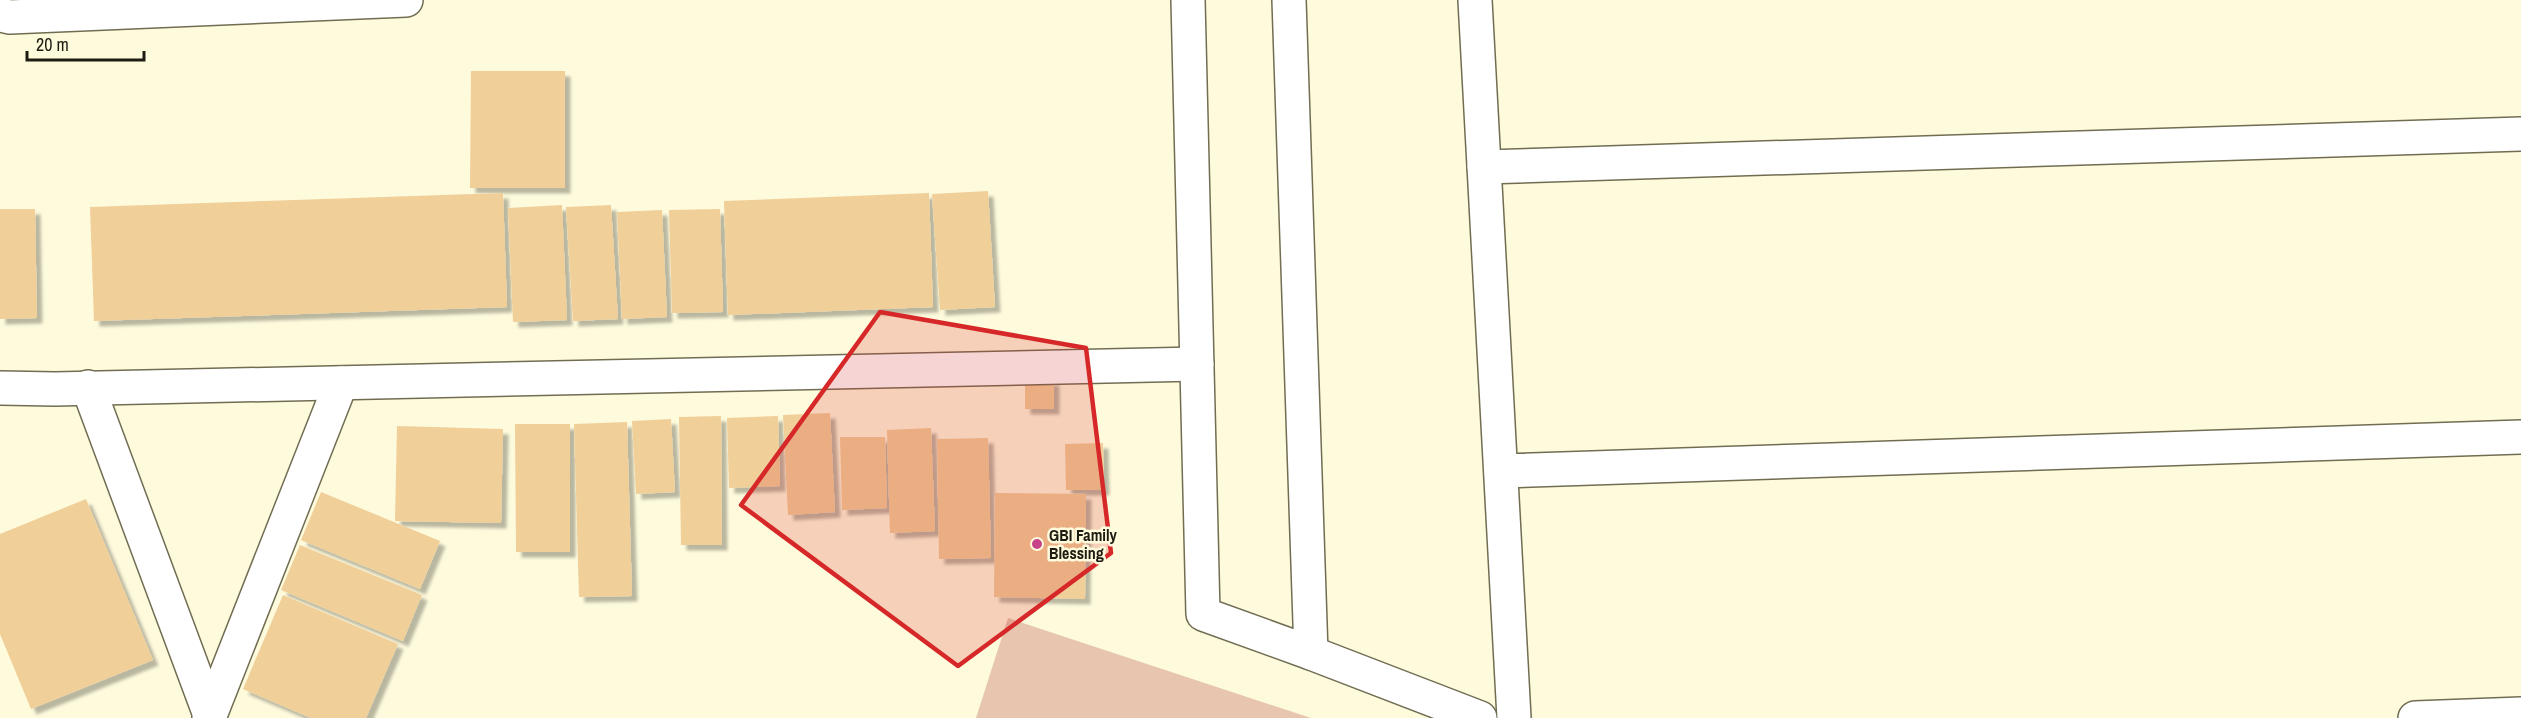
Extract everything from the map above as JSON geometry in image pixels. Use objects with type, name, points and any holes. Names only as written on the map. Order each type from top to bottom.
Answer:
[{"type":"street","points":[[0,15],[10,17],[406,0]]},
{"type":"street","points":[[1188,0],[1203,614],[1480,718]]},
{"type":"street","points":[[1289,0],[1311,653]]},
{"type":"street","points":[[1475,0],[1515,718]]},
{"type":"street","points":[[1484,167],[2521,134]]},
{"type":"street","points":[[0,388],[340,383],[1197,364]]},
{"type":"street","points":[[210,716],[340,383]]},
{"type":"street","points":[[88,387],[210,716]]},
{"type":"street","points":[[1501,471],[2521,437]]},
{"type":"street","points":[[2415,718],[2521,714]]},
{"type":"highlighted area","points":[[880,312],[1086,348],[1111,553],[958,666],[741,505]]},
{"type":"shaded area","points":[[1008,618],[1311,718],[976,718]]},
{"type":"building","points":[[471,71],[565,71],[565,188],[470,188]]},
{"type":"building","points":[[988,191],[995,307],[940,310],[932,194]]},
{"type":"building","points":[[503,193],[507,307],[94,321],[90,207]]},
{"type":"building","points":[[929,193],[933,307],[728,315],[724,201]]},
{"type":"building","points":[[562,205],[567,320],[513,322],[508,208]]},
{"type":"building","points":[[611,205],[618,319],[573,321],[566,207]]},
{"type":"building","points":[[0,209],[35,209],[37,318],[0,319]]},
{"type":"building","points":[[720,209],[723,312],[672,313],[669,210]]},
{"type":"building","points":[[662,210],[667,317],[622,319],[617,212]]},
{"type":"building","points":[[1025,380],[1054,380],[1054,409],[1025,409]]},
{"type":"building","points":[[830,413],[835,512],[788,515],[783,415]]},
{"type":"building","points":[[721,416],[722,545],[681,545],[679,417]]},
{"type":"building","points":[[778,416],[780,486],[729,488],[727,418]]},
{"type":"building","points":[[671,419],[675,492],[636,494],[632,421]]},
{"type":"building","points":[[627,422],[632,596],[579,597],[574,424]]},
{"type":"building","points":[[515,424],[570,424],[570,552],[516,552]]},
{"type":"building","points":[[397,426],[503,429],[501,523],[395,521]]},
{"type":"building","points":[[931,428],[935,531],[890,533],[887,430]]},
{"type":"building","points":[[840,437],[885,437],[887,508],[842,510]]},
{"type":"building","points":[[988,438],[991,558],[939,559],[937,439]]},
{"type":"building","points":[[1103,443],[1104,490],[1066,490],[1065,444]]},
{"type":"building","points":[[321,492],[440,541],[420,589],[301,540]]},
{"type":"building","points":[[995,493],[1086,494],[1085,599],[994,597]]},
{"type":"building","points":[[86,499],[153,660],[31,709],[0,634],[0,534]]},
{"type":"building","points":[[300,545],[422,595],[403,641],[281,590]]},
{"type":"building","points":[[283,595],[398,644],[366,718],[311,718],[243,689]]},
{"type":"place","name":"GBI Family Blessing","points":[[1037,544]]}]
